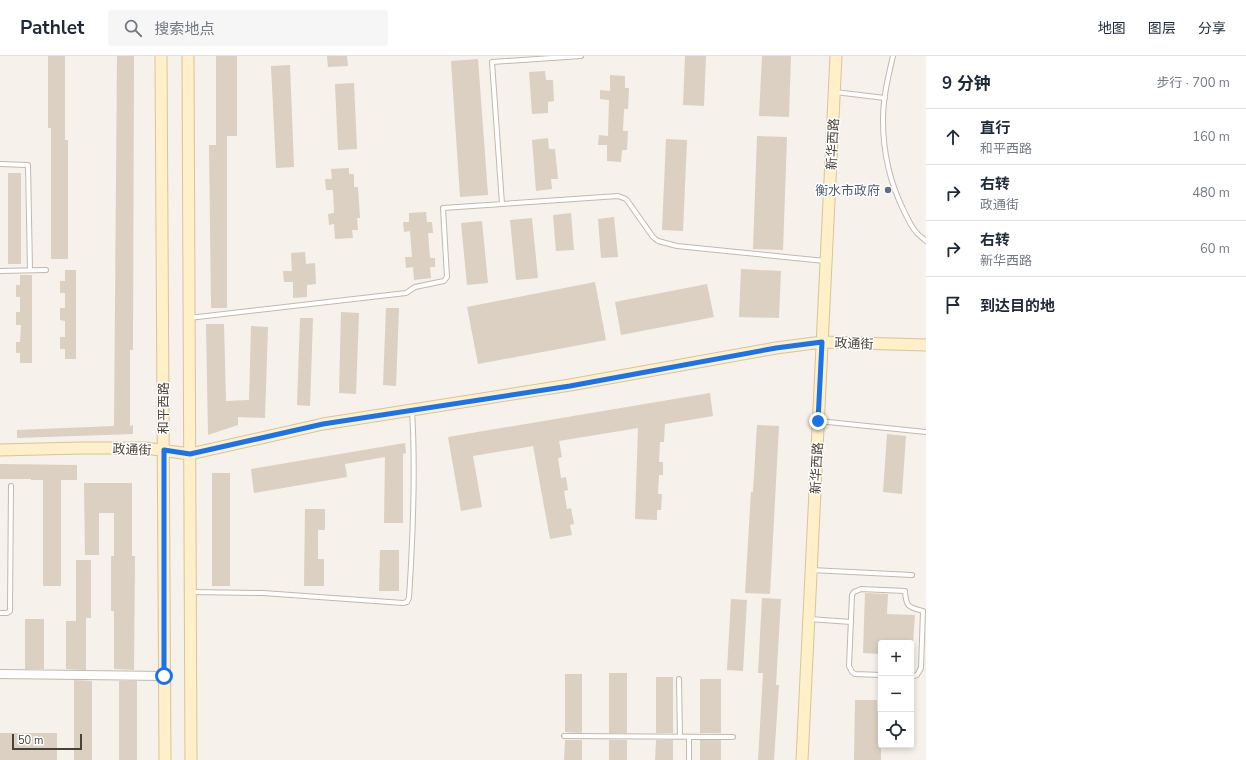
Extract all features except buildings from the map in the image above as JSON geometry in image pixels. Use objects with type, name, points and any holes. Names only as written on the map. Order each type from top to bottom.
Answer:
[{"type":"street","name":"和平西路","points":[[161,56],[165,760]]},
{"type":"street","name":"和平西路","points":[[188,56],[190,760]]},
{"type":"street","name":"新华西路","points":[[802,760],[836,56]]},
{"type":"street","name":"政通街","points":[[0,450],[145,448],[190,454],[323,424],[570,386],[776,348],[822,342],[926,345]]},
{"type":"street","points":[[0,674],[164,676]]},
{"type":"lane","points":[[502,204],[492,62],[581,56]]},
{"type":"lane","points":[[893,56],[886,83],[883,120],[885,148],[892,180],[899,201],[917,233],[926,241]]},
{"type":"lane","points":[[834,92],[885,98]]},
{"type":"lane","points":[[0,164],[28,165],[30,270]]},
{"type":"lane","points":[[189,318],[406,293],[416,287],[444,281],[448,277],[443,208],[618,196],[626,198],[653,237],[658,241],[677,246],[826,261]]},
{"type":"lane","points":[[0,271],[46,270]]},
{"type":"lane","points":[[190,592],[263,593],[403,603],[407,602],[409,598],[414,518],[414,444],[412,410]]},
{"type":"lane","points":[[818,421],[926,432]]},
{"type":"lane","points":[[0,613],[7,613],[10,611],[11,486]]},
{"type":"lane","points":[[811,570],[912,575]]},
{"type":"lane","points":[[878,675],[855,674],[850,670],[849,666],[852,595],[854,592],[861,589],[906,591],[907,605],[913,609],[923,611],[921,668],[917,675],[914,676]]},
{"type":"lane","points":[[808,620],[851,622]]},
{"type":"lane","points":[[679,679],[680,737]]},
{"type":"lane","points":[[564,736],[734,737]]},
{"type":"lane","points":[[689,737],[689,760]]},
{"type":"place","name":"衡水市政府","points":[[888,190]]},
{"type":"route","points":[[164,676],[164,450],[190,454],[323,424],[570,386],[776,348],[822,342],[818,421]]}]
